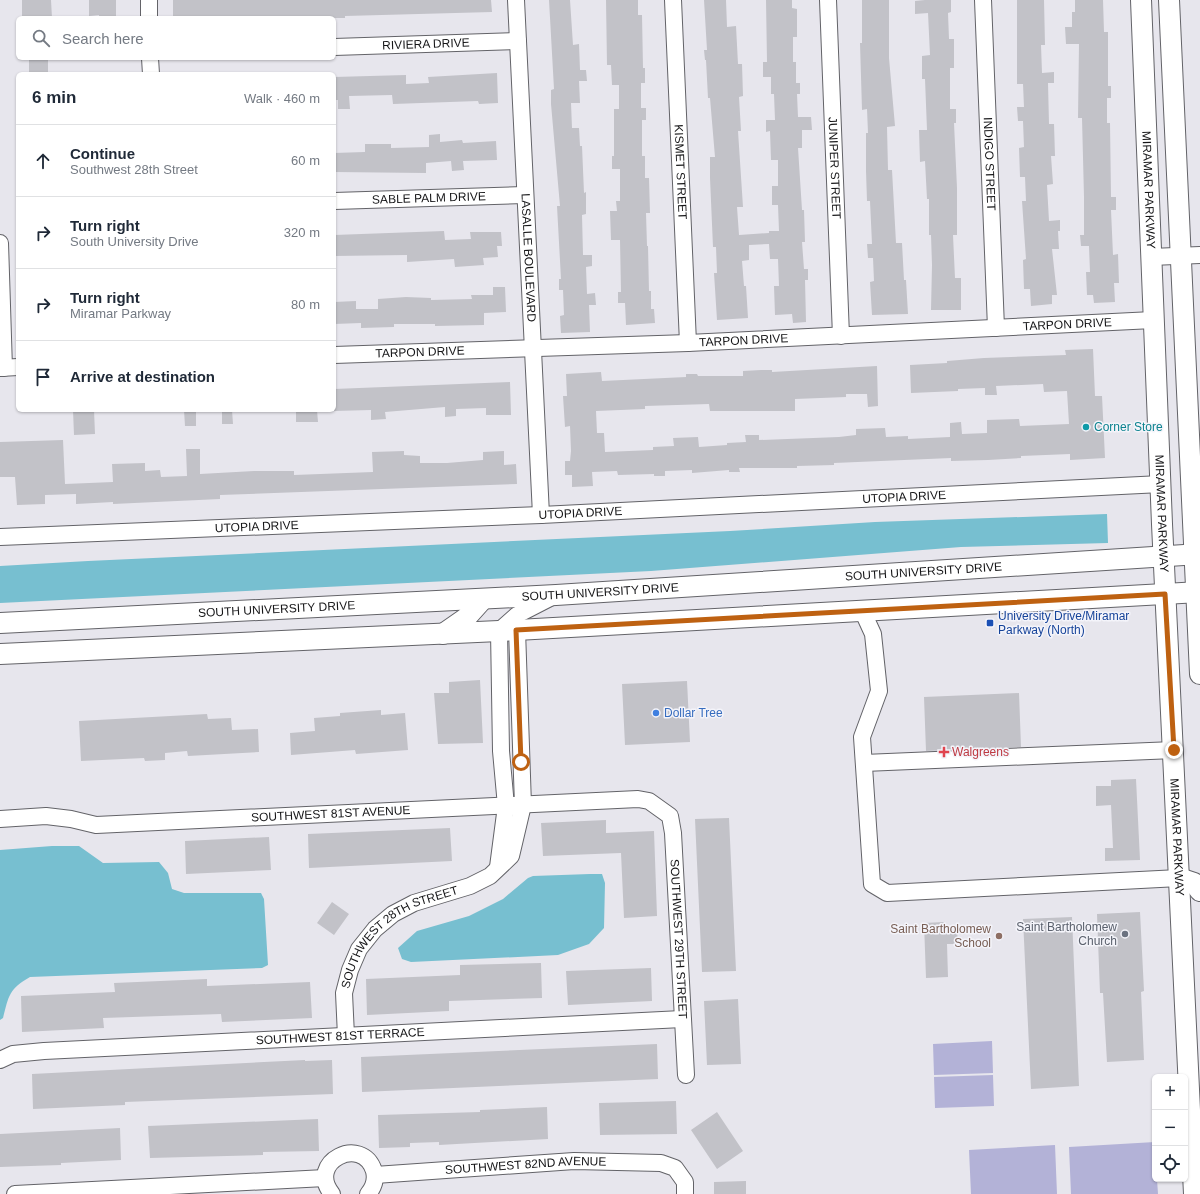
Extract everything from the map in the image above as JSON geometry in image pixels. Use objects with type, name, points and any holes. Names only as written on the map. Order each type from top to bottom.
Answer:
[{"type":"main road","name":"MIRAMAR PARKWAY","points":[[1141,0],[1163,556],[1174,750],[1185,993],[1195,1098],[1194,1194]]},
{"type":"main road","points":[[1169,0],[1190,255],[1200,674]]},
{"type":"main road","name":"SOUTH UNIVERSITY DRIVE","points":[[0,623],[556,595],[1198,554]]},
{"type":"main road","points":[[0,654],[508,631],[1199,592]]},
{"type":"main road","points":[[443,634],[466,618],[483,599]]},
{"type":"main road","points":[[1179,878],[1194,882],[1200,891]]},
{"type":"main road","points":[[1185,993],[1195,1005],[1200,1008]]},
{"type":"street","points":[[149,0],[149,16]]},
{"type":"street","name":"LASALLE BOULEVARD","points":[[516,0],[524,195],[541,515]]},
{"type":"street","name":"KISMET STREET","points":[[673,0],[688,344]]},
{"type":"street","name":"JUNIPER STREET","points":[[828,0],[841,336]]},
{"type":"street","name":"INDIGO STREET","points":[[983,0],[996,328]]},
{"type":"street","name":"RIVIERA DRIVE","points":[[336,47],[518,41]]},
{"type":"street","points":[[150,60],[151,72]]},
{"type":"street","name":"SABLE PALM DRIVE","points":[[336,201],[524,195]]},
{"type":"street","points":[[0,243],[7,368]]},
{"type":"street","points":[[1151,257],[1190,255]]},
{"type":"street","name":"TARPON DRIVE","points":[[336,356],[688,344],[1153,320]]},
{"type":"street","name":"UTOPIA DRIVE","points":[[0,537],[541,515],[1161,484]]},
{"type":"street","points":[[498,867],[506,806],[501,751],[508,631],[517,615],[556,595]]},
{"type":"street","points":[[862,610],[873,634],[879,691],[862,737],[872,884],[887,893],[1179,878]]},
{"type":"street","name":"SOUTHWEST 28TH STREET","points":[[346,1036],[344,993],[350,970],[359,950],[375,929],[393,914],[414,903],[470,886],[490,876],[511,856],[522,805],[508,631]]},
{"type":"street","points":[[864,763],[1174,750]]},
{"type":"street","name":"SOUTHWEST 81ST AVENUE","points":[[0,819],[46,816],[70,819],[96,825],[638,799],[649,801],[661,808]]},
{"type":"street","name":"SOUTHWEST 29TH STREET","points":[[661,808],[670,816],[673,833],[686,1075]]},
{"type":"street","name":"SOUTHWEST 81ST TERRACE","points":[[0,1060],[13,1054],[44,1051],[682,1019]]},
{"type":"street","points":[[332,1194],[327,1186],[326,1178],[331,1162],[345,1154],[361,1155],[368,1160],[375,1175],[374,1183],[368,1194]]},
{"type":"street","name":"SOUTHWEST 82ND AVENUE","points":[[375,1175],[574,1161],[661,1163],[675,1168],[685,1182],[685,1194]]},
{"type":"street","points":[[15,1194],[326,1178]]},
{"type":"shaded area","points":[[1107,514],[1108,543],[961,547],[651,571],[0,603],[0,566],[730,531],[875,522]]},
{"type":"shaded area","points":[[52,846],[79,846],[103,863],[159,862],[168,873],[172,889],[184,893],[261,893],[264,899],[268,965],[262,968],[30,977],[18,985],[11,993],[3,1018],[0,1020],[0,850]]},
{"type":"shaded area","points":[[602,874],[605,883],[604,928],[589,944],[558,955],[411,962],[402,959],[398,948],[417,931],[469,916],[503,899],[528,878],[533,876]]},
{"type":"shaded area","points":[[992,1041],[993,1073],[934,1075],[933,1044]]},
{"type":"shaded area","points":[[993,1075],[994,1106],[935,1108],[934,1077]]},
{"type":"shaded area","points":[[1152,1142],[1152,1182],[1157,1182],[1158,1194],[1071,1194],[1069,1147]]},
{"type":"shaded area","points":[[1055,1145],[1057,1194],[971,1194],[969,1150]]},
{"type":"building","points":[[22,0],[51,0],[52,16],[22,16]]},
{"type":"building","points":[[89,0],[116,0],[116,16],[89,16]]},
{"type":"building","points":[[173,0],[491,0],[492,12],[345,16],[345,18],[336,18],[336,16],[173,16]]},
{"type":"building","points":[[549,0],[570,0],[573,45],[579,44],[580,70],[586,70],[587,81],[579,81],[580,103],[571,103],[572,128],[579,128],[580,146],[582,146],[584,193],[586,192],[586,214],[582,215],[583,255],[592,255],[592,266],[586,267],[587,294],[595,293],[596,305],[589,305],[590,332],[561,333],[560,316],[564,315],[563,290],[559,290],[559,279],[561,279],[557,206],[560,206],[551,104],[551,90],[554,89]]},
{"type":"building","points":[[606,0],[638,0],[638,15],[642,15],[643,68],[645,68],[645,83],[641,83],[641,108],[646,108],[646,120],[642,120],[642,156],[645,156],[645,178],[649,178],[650,213],[646,213],[647,246],[649,291],[651,291],[651,309],[654,309],[655,323],[626,325],[625,303],[618,303],[618,292],[621,292],[620,240],[611,240],[610,211],[617,211],[616,201],[620,201],[620,169],[612,169],[612,156],[614,156],[614,109],[619,109],[619,85],[612,85],[611,65],[607,65]]},
{"type":"building","points":[[704,0],[726,0],[727,27],[736,26],[738,64],[742,64],[743,96],[739,97],[741,131],[738,131],[743,207],[737,207],[739,235],[779,231],[778,205],[772,205],[772,186],[778,186],[778,160],[771,160],[770,131],[766,132],[766,120],[775,120],[774,94],[771,94],[771,77],[763,77],[763,62],[767,62],[766,0],[792,0],[792,8],[797,9],[797,37],[793,37],[793,62],[796,62],[796,83],[800,83],[800,94],[797,94],[798,117],[811,117],[812,130],[802,130],[802,148],[798,148],[802,210],[804,210],[805,242],[802,242],[804,269],[808,269],[808,280],[805,280],[806,322],[793,323],[792,314],[775,315],[774,286],[779,286],[778,259],[770,259],[769,244],[749,245],[749,260],[742,261],[744,286],[746,286],[748,318],[717,320],[714,273],[717,273],[716,247],[713,247],[710,178],[710,157],[715,157],[704,50],[707,50]]},
{"type":"building","points":[[862,0],[889,0],[889,58],[895,126],[887,127],[888,170],[892,170],[896,243],[902,243],[908,314],[872,315],[870,282],[874,281],[873,258],[868,258],[867,244],[872,244],[870,201],[867,201],[867,109],[862,110],[860,43],[862,43]]},
{"type":"building","points":[[951,0],[951,12],[948,13],[949,39],[954,39],[954,68],[950,68],[950,109],[956,109],[956,123],[954,123],[957,188],[957,235],[953,235],[955,278],[961,278],[961,310],[931,310],[932,265],[931,235],[929,235],[929,199],[927,199],[925,161],[920,162],[919,130],[927,130],[925,79],[922,79],[922,56],[930,55],[928,13],[915,14],[915,1]]},
{"type":"building","points":[[1017,0],[1044,0],[1045,45],[1041,45],[1042,73],[1054,72],[1054,83],[1048,83],[1049,124],[1054,124],[1055,156],[1051,156],[1053,184],[1047,185],[1049,221],[1060,220],[1060,231],[1058,231],[1059,249],[1052,249],[1057,295],[1052,295],[1052,304],[1031,306],[1030,289],[1024,289],[1023,260],[1026,259],[1022,201],[1026,201],[1025,177],[1020,177],[1019,148],[1024,147],[1023,121],[1018,121],[1017,107],[1024,107],[1023,84],[1017,84]]},
{"type":"building","points":[[1075,0],[1103,0],[1104,32],[1108,32],[1108,86],[1111,86],[1111,98],[1107,98],[1107,123],[1110,123],[1111,197],[1116,197],[1116,210],[1111,210],[1113,255],[1118,254],[1119,283],[1114,283],[1115,302],[1094,303],[1093,295],[1087,295],[1086,272],[1090,272],[1089,246],[1081,246],[1080,235],[1084,235],[1084,197],[1082,118],[1078,118],[1079,44],[1066,44],[1065,27],[1072,27],[1072,12],[1075,12]]},
{"type":"building","points":[[29,60],[48,60],[48,72],[29,72]]},
{"type":"building","points":[[497,73],[498,103],[479,104],[478,101],[393,104],[392,95],[349,96],[350,109],[338,109],[338,100],[336,100],[336,77],[406,75],[406,84],[429,83],[428,77]]},
{"type":"building","points":[[440,134],[440,142],[462,140],[463,143],[496,141],[497,160],[463,161],[464,170],[452,171],[451,161],[426,163],[426,173],[336,172],[336,153],[365,152],[365,144],[391,144],[391,148],[429,147],[429,135]]},
{"type":"building","points":[[444,231],[445,240],[471,239],[470,232],[501,232],[502,246],[497,246],[498,257],[483,258],[484,265],[455,267],[454,259],[407,262],[407,255],[336,256],[336,235]]},
{"type":"building","points":[[493,287],[505,287],[506,312],[484,313],[484,325],[435,326],[435,324],[394,324],[394,327],[361,328],[361,323],[336,324],[336,302],[356,301],[356,309],[378,309],[378,299],[406,297],[431,298],[431,300],[472,299],[471,295],[493,295]]},
{"type":"building","points":[[1093,349],[1095,396],[1102,396],[1105,458],[1070,460],[1070,454],[1021,456],[1021,458],[988,460],[951,461],[951,458],[834,463],[834,465],[797,466],[797,468],[739,468],[740,472],[729,472],[729,470],[692,473],[692,470],[665,471],[665,476],[654,476],[654,474],[618,475],[617,471],[592,472],[593,486],[572,487],[572,475],[565,475],[565,461],[570,461],[571,451],[570,426],[565,427],[563,396],[567,396],[566,374],[601,372],[602,381],[686,377],[686,374],[697,374],[698,376],[743,376],[743,371],[772,370],[772,372],[877,366],[878,406],[868,407],[867,394],[846,394],[846,397],[795,399],[795,411],[710,411],[709,404],[645,406],[645,409],[596,411],[597,433],[604,433],[605,452],[653,450],[653,447],[674,446],[673,438],[698,437],[699,447],[746,442],[745,435],[759,435],[759,440],[839,437],[856,435],[856,429],[885,428],[886,437],[908,436],[908,439],[950,437],[950,423],[961,422],[962,434],[987,433],[987,420],[1019,419],[1020,426],[1069,424],[1067,391],[1044,392],[1043,384],[996,386],[997,395],[985,395],[985,388],[911,393],[910,365],[947,363],[947,361],[984,358],[1066,355],[1065,350]]},
{"type":"building","points":[[510,382],[511,415],[486,415],[486,408],[456,409],[456,416],[445,417],[445,407],[385,412],[386,419],[371,420],[371,410],[336,411],[336,389]]},
{"type":"building","points":[[73,412],[94,412],[95,434],[74,435]]},
{"type":"building","points":[[184,412],[196,412],[196,426],[185,426]]},
{"type":"building","points":[[222,412],[232,412],[233,424],[222,424]]},
{"type":"building","points":[[296,412],[317,412],[318,422],[296,422]]},
{"type":"building","points":[[63,440],[65,484],[113,482],[112,464],[145,463],[145,471],[160,470],[161,477],[187,476],[186,449],[200,449],[200,474],[254,471],[294,471],[294,475],[373,472],[372,452],[404,451],[404,455],[420,456],[420,463],[447,463],[483,460],[483,452],[504,451],[504,465],[516,464],[517,484],[220,495],[220,499],[113,504],[113,502],[76,504],[76,494],[45,495],[45,504],[17,505],[15,477],[0,477],[0,442]]},
{"type":"building","points":[[480,680],[483,743],[438,744],[434,693],[449,693],[449,682]]},
{"type":"building","name":"Dollar Tree","points":[[687,681],[690,742],[625,745],[622,684]]},
{"type":"building","name":"Walgreens","points":[[1019,693],[1021,747],[926,751],[924,697]]},
{"type":"building","points":[[381,710],[381,715],[405,713],[408,750],[356,754],[355,750],[291,755],[290,733],[315,731],[314,718],[340,716],[340,713]]},
{"type":"building","points":[[207,714],[208,719],[231,718],[232,730],[258,729],[259,752],[188,756],[187,751],[165,753],[165,760],[145,761],[144,758],[81,761],[79,721]]},
{"type":"building","points":[[1136,779],[1140,860],[1105,861],[1105,848],[1113,848],[1111,805],[1096,806],[1096,786],[1111,786],[1111,780]]},
{"type":"building","points":[[729,818],[736,971],[702,972],[695,819]]},
{"type":"building","points":[[606,820],[606,833],[654,831],[657,916],[624,918],[621,853],[543,856],[541,823]]},
{"type":"building","points":[[450,828],[452,861],[309,868],[308,834]]},
{"type":"building","points":[[269,837],[271,870],[186,874],[185,841]]},
{"type":"building","points":[[332,902],[349,914],[334,935],[317,923]]},
{"type":"building","points":[[1140,912],[1144,991],[1141,992],[1144,1060],[1107,1062],[1103,993],[1100,993],[1097,914]]},
{"type":"building","points":[[1072,917],[1079,1086],[1031,1089],[1023,919]]},
{"type":"building","points":[[944,922],[944,931],[957,930],[958,944],[947,944],[948,977],[926,978],[924,923]]},
{"type":"building","points":[[541,963],[542,998],[449,1001],[449,1011],[367,1015],[366,979],[460,975],[460,965]]},
{"type":"building","points":[[651,968],[652,1001],[568,1005],[566,971]]},
{"type":"building","points":[[207,979],[207,986],[310,982],[312,1018],[222,1022],[221,1014],[103,1018],[104,1028],[22,1032],[21,996],[115,992],[114,983]]},
{"type":"building","points":[[738,999],[741,1064],[707,1065],[704,1001]]},
{"type":"building","points":[[657,1044],[658,1079],[362,1092],[361,1057]]},
{"type":"building","points":[[305,1060],[332,1060],[333,1094],[125,1102],[125,1105],[33,1109],[32,1074]]},
{"type":"building","points":[[676,1101],[677,1134],[600,1135],[599,1103]]},
{"type":"building","points":[[547,1107],[548,1139],[439,1145],[439,1142],[410,1143],[410,1147],[379,1148],[378,1115],[480,1112],[480,1110]]},
{"type":"building","points":[[717,1112],[743,1151],[717,1169],[691,1130]]},
{"type":"building","points":[[318,1119],[319,1151],[263,1152],[263,1155],[150,1158],[148,1126]]},
{"type":"building","points":[[120,1128],[121,1160],[61,1163],[61,1165],[0,1167],[0,1134]]},
{"type":"building","points":[[746,1181],[746,1194],[714,1194],[714,1182]]},
{"type":"place","name":"Corner Store","points":[[1086,427]]},
{"type":"place","name":"University Drive/Miramar Parkway (North)","points":[[990,623]]},
{"type":"place","name":"Dollar Tree","points":[[656,713]]},
{"type":"place","name":"Walgreens","points":[[944,752]]},
{"type":"place","name":"Saint Bartholomew Church","points":[[1125,934]]},
{"type":"place","name":"Saint Bartholomew School","points":[[999,936]]},
{"type":"route","points":[[521,762],[516,630],[1165,594],[1174,750]]}]
